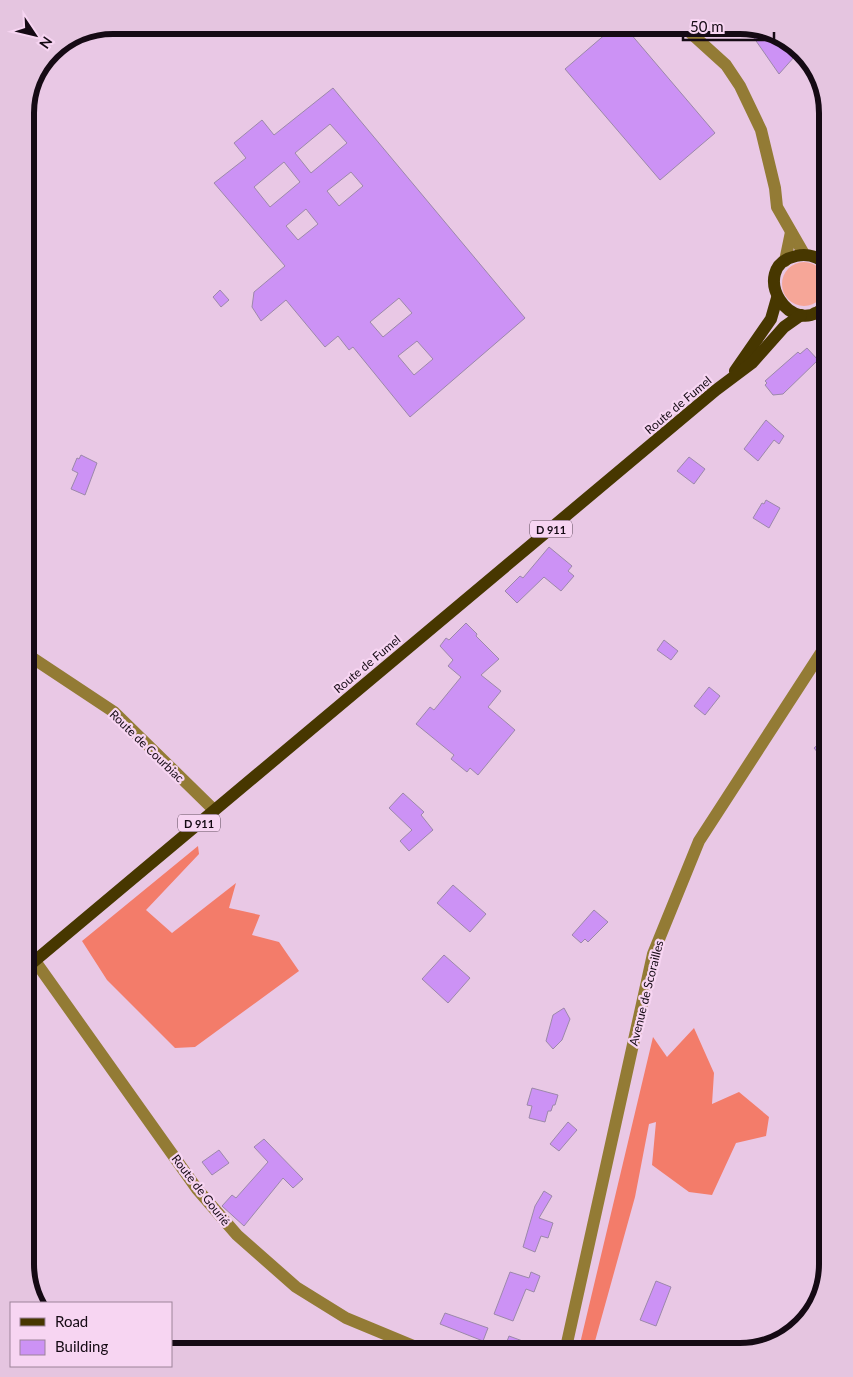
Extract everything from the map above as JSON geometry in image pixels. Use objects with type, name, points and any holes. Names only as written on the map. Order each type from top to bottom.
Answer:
[{"type":"main road","points":[[785,262],[794,256],[804,254],[819,258]]},
{"type":"main road","name":"Route de Fumel","points":[[728,382],[771,319],[777,298],[774,281],[776,274],[785,262]]},
{"type":"main road","points":[[777,298],[783,306],[801,315],[819,309]]},
{"type":"main road","name":"Route de Fumel","points":[[34,962],[752,363],[784,327],[801,315]]},
{"type":"street","points":[[692,34],[726,65],[740,86],[761,130],[776,188],[777,207],[804,254]]},
{"type":"street","points":[[785,262],[791,232]]},
{"type":"street","points":[[815,312],[819,314]]},
{"type":"street","name":"Avenue de Scorailles","points":[[567,1343],[653,954],[699,841],[819,656]]},
{"type":"street","name":"Route de Courbiac","points":[[34,659],[114,712],[214,810]]},
{"type":"street","name":"Route de Gourié","points":[[34,970],[197,1189],[237,1235],[275,1270],[304,1292],[346,1318],[406,1343]]},
{"type":"shaded area","points":[[808,262],[819,268],[819,300],[808,306],[795,305],[783,293],[783,275],[795,263]]},
{"type":"shaded area","points":[[198,846],[199,854],[146,910],[172,933],[236,883],[229,908],[260,915],[252,935],[279,942],[299,971],[195,1047],[175,1048],[107,980],[82,941]]},
{"type":"shaded area","points":[[694,1028],[714,1073],[712,1104],[739,1092],[769,1117],[766,1136],[736,1143],[712,1195],[689,1192],[652,1165],[656,1122],[649,1124],[635,1197],[594,1343],[580,1343],[653,1037],[667,1057]]},
{"type":"building","points":[[606,34],[631,34],[715,133],[660,180],[565,69]]},
{"type":"building","points":[[752,35],[775,42],[795,56],[779,74]]},
{"type":"building","points":[[333,88],[525,318],[410,417],[353,347],[349,350],[338,336],[325,347],[286,300],[261,321],[252,307],[254,292],[285,266],[214,183],[246,158],[234,143],[262,120],[274,135]],"holes":[[[330,124],[347,143],[311,173],[295,153]],[[284,162],[300,182],[270,207],[254,187]],[[351,172],[363,186],[339,206],[327,191]],[[306,209],[318,224],[298,240],[286,226]],[[399,298],[412,313],[383,337],[370,322]],[[417,341],[433,359],[414,375],[398,356]]]},
{"type":"building","points":[[220,290],[229,300],[221,307],[213,297]]},
{"type":"building","points":[[807,348],[818,360],[783,394],[773,395],[765,385],[767,383],[765,381],[798,352],[800,354]]},
{"type":"building","points":[[766,420],[784,436],[779,444],[774,440],[758,461],[744,449]]},
{"type":"building","points":[[81,455],[97,463],[85,495],[71,489],[78,473],[72,470],[77,458],[79,459]]},
{"type":"building","points":[[689,457],[705,469],[694,484],[677,471]]},
{"type":"building","points":[[766,500],[780,508],[769,528],[753,518]]},
{"type":"building","points":[[549,547],[572,566],[568,571],[574,576],[561,591],[544,577],[517,603],[505,591],[520,576],[523,578]]},
{"type":"building","points":[[466,623],[499,659],[481,675],[501,691],[488,707],[515,730],[478,775],[470,768],[467,772],[451,759],[454,755],[416,724],[430,707],[434,710],[461,677],[448,666],[453,660],[440,646],[446,638],[449,640]]},
{"type":"building","points":[[664,640],[678,651],[671,660],[657,650]]},
{"type":"building","points":[[709,687],[720,696],[705,715],[694,706]]},
{"type":"building","points":[[819,744],[819,754],[814,748]]},
{"type":"building","points":[[403,793],[424,812],[421,815],[433,830],[409,851],[400,841],[412,830],[389,808]]},
{"type":"building","points":[[453,885],[486,914],[470,932],[437,903]]},
{"type":"building","points":[[594,910],[608,922],[588,942],[585,939],[581,943],[572,935]]},
{"type":"building","points":[[444,955],[470,978],[448,1003],[422,979]]},
{"type":"building","points":[[564,1008],[570,1019],[562,1040],[553,1049],[546,1041],[553,1015]]},
{"type":"building","points":[[532,1088],[558,1095],[555,1105],[553,1105],[551,1111],[548,1111],[545,1122],[529,1118],[532,1106],[527,1105]]},
{"type":"building","points":[[568,1122],[577,1130],[559,1151],[550,1144]]},
{"type":"building","points":[[264,1139],[303,1179],[293,1188],[283,1178],[244,1226],[222,1206],[232,1195],[236,1198],[268,1162],[254,1147]]},
{"type":"building","points":[[219,1150],[229,1163],[212,1175],[202,1162]]},
{"type":"building","points":[[544,1191],[552,1196],[539,1218],[553,1223],[548,1238],[541,1236],[535,1252],[523,1247],[535,1206]]},
{"type":"building","points":[[510,1272],[529,1278],[531,1272],[540,1276],[534,1292],[526,1289],[513,1321],[494,1314]]},
{"type":"building","points":[[656,1281],[671,1287],[656,1326],[640,1320]]},
{"type":"building","points":[[445,1313],[488,1328],[483,1341],[440,1324]]},
{"type":"building","points":[[509,1336],[528,1343],[506,1343]]}]
